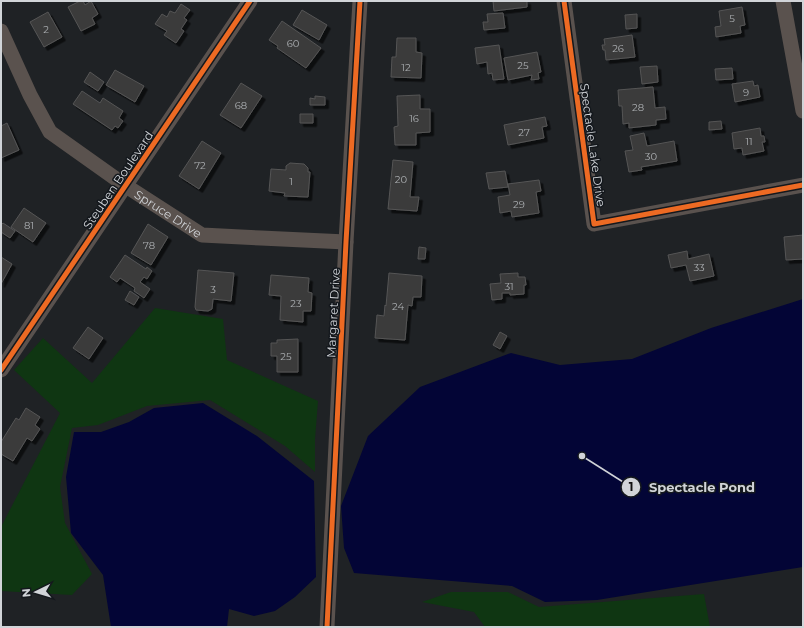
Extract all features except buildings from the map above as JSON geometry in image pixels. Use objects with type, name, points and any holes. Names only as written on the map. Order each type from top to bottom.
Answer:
[{"type":"street","name":"Steuben Boulevard","points":[[1,370],[6,351],[126,186],[250,1]]},
{"type":"street","name":"Margaret Drive","points":[[327,627],[346,242],[360,1]]},
{"type":"street","name":"Spectacle Lake Drive","points":[[564,1],[594,224],[803,185]]},
{"type":"street","points":[[783,1],[803,111]]},
{"type":"street","name":"Spruce Drive","points":[[1,31],[30,95],[50,132],[126,186],[202,235],[346,242]]},
{"type":"green space","points":[[155,308],[223,319],[227,360],[318,401],[315,439],[315,472],[285,446],[210,400],[147,406],[98,425],[72,428],[60,487],[65,523],[92,574],[72,595],[1,591],[1,527],[60,413],[14,370],[43,338],[92,383]]},
{"type":"green space","points":[[451,592],[508,592],[539,607],[704,594],[710,627],[485,627],[474,612],[422,602]]},
{"type":"shaded area","points":[[803,299],[803,567],[597,600],[545,602],[512,586],[354,573],[344,548],[341,506],[368,436],[420,387],[511,353],[560,365],[632,359],[711,328]]},
{"type":"shaded area","points":[[203,403],[257,436],[314,481],[316,577],[295,597],[275,611],[254,616],[229,609],[227,627],[111,627],[103,575],[71,533],[66,477],[74,432],[101,432],[129,422],[154,408]]},
{"type":"cycle path","points":[[1,370],[250,1]]},
{"type":"cycle path","points":[[327,627],[346,242],[360,1]]},
{"type":"cycle path","points":[[564,1],[594,224],[803,185]]},
{"type":"place","name":"Spectacle Pond","points":[[582,456]]}]
